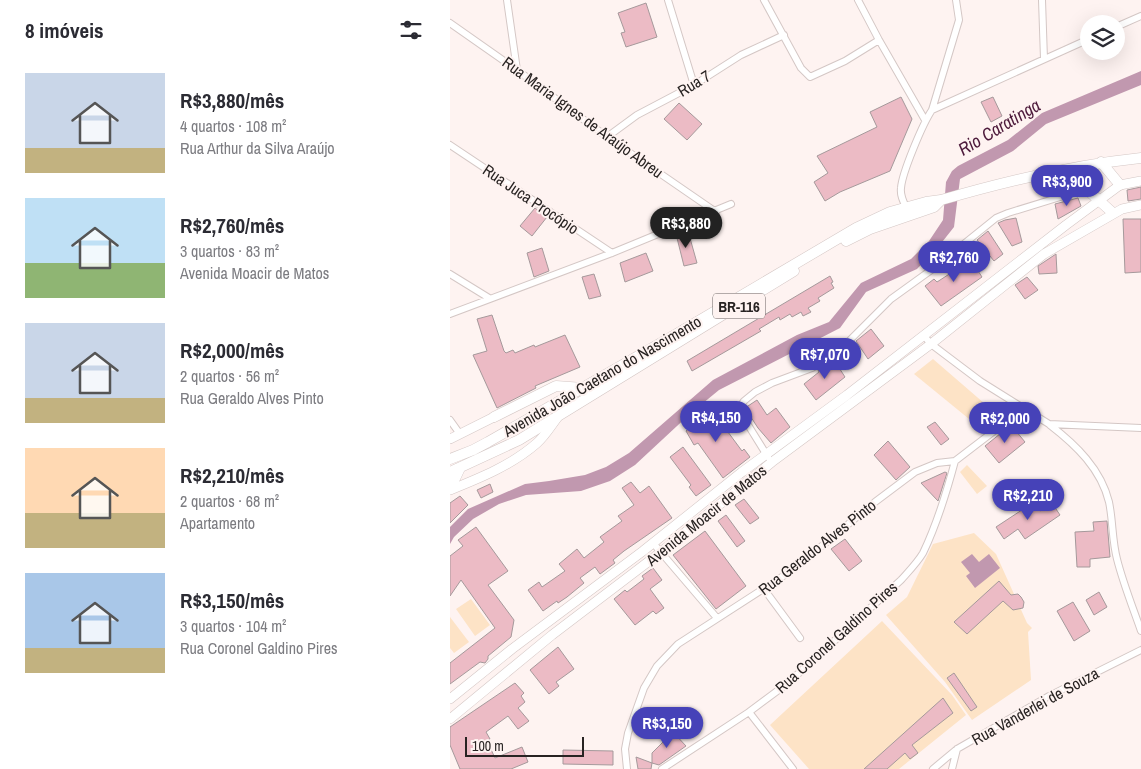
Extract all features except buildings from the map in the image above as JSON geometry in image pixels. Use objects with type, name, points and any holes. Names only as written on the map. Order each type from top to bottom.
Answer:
[{"type":"highway","name":"Avenida João Caetano do Nascimento","points":[[450,459],[473,450],[583,388],[824,246],[890,212],[906,207],[927,205],[934,207],[941,200],[962,194],[1101,162],[1141,158]]},
{"type":"highway","points":[[1101,162],[1120,185]]},
{"type":"highway","points":[[1065,170],[1113,213]]},
{"type":"highway","name":"Avenida João Caetano do Nascimento","points":[[455,470],[519,440],[557,418],[842,243],[927,205]]},
{"type":"highway","points":[[494,417],[556,386],[583,388]]},
{"type":"highway","points":[[494,417],[505,422],[519,440]]},
{"type":"highway","points":[[450,490],[455,470]]},
{"type":"main road","points":[[1100,201],[1120,185],[1141,180]]},
{"type":"main road","name":"Avenida Moacir de Matos","points":[[450,699],[766,454],[847,395],[1066,225],[1100,201]]},
{"type":"main road","points":[[1113,213],[1141,205]]},
{"type":"main road","name":"Avenida Moacir de Matos","points":[[450,719],[552,635],[661,552],[772,462],[930,344],[1044,254],[1113,213]]},
{"type":"main road","name":"Avenida João Caetano do Nascimento","points":[[450,439],[494,417]]},
{"type":"main road","name":"Avenida João Caetano do Nascimento","points":[[450,490],[509,463],[537,443],[557,418]]},
{"type":"main road","points":[[544,626],[552,635]]},
{"type":"street","points":[[507,0],[517,70]]},
{"type":"street","points":[[668,0],[694,85]]},
{"type":"street","points":[[764,0],[801,68],[810,77],[845,61],[879,40]]},
{"type":"street","points":[[858,0],[925,120]]},
{"type":"street","points":[[906,207],[901,195],[902,180],[925,120],[932,110],[959,20],[956,0]]},
{"type":"street","points":[[1042,0],[1044,59]]},
{"type":"street","points":[[1125,23],[1141,16]]},
{"type":"street","name":"Rua Maria Ignes de Araújo Abreu","points":[[450,23],[607,137],[716,212]]},
{"type":"street","name":"Rua 7","points":[[607,137],[637,115],[694,85],[741,55],[784,34]]},
{"type":"street","points":[[932,110],[1080,43]]},
{"type":"street","name":"Rua Juca Procópio","points":[[450,145],[612,253]]},
{"type":"street","points":[[772,462],[740,412],[740,407],[744,401],[755,392],[772,383],[812,368],[839,351],[891,299],[934,268],[996,218],[1008,212],[1086,189]]},
{"type":"street","points":[[450,314],[612,253],[716,212],[731,204]]},
{"type":"street","points":[[450,274],[489,298]]},
{"type":"street","points":[[924,336],[930,344],[980,381],[1023,410],[1049,424],[1080,450],[1094,469],[1104,488],[1109,504],[1117,559],[1141,631]]},
{"type":"street","name":"Rua Geraldo Alves Pinto","points":[[627,769],[625,749],[628,733],[644,688],[657,666],[678,644],[794,569],[875,502],[915,472],[937,463],[955,461],[1023,410]]},
{"type":"street","points":[[450,420],[460,434]]},
{"type":"street","points":[[1049,424],[1141,428]]},
{"type":"street","name":"Rua Coronel Galdino Pires","points":[[662,769],[749,712],[788,683],[901,580],[922,554],[937,517],[955,461]]},
{"type":"street","points":[[653,543],[717,618]]},
{"type":"street","points":[[764,589],[800,638]]},
{"type":"street","name":"Rua Vanderlei de Souza","points":[[934,769],[957,749],[1049,696],[1141,650]]},
{"type":"street","points":[[749,712],[793,769]]},
{"type":"street","points":[[952,769],[957,749]]},
{"type":"shaded area","points":[[1141,71],[1141,85],[1046,124],[1013,151],[960,179],[954,227],[939,246],[917,269],[866,292],[840,328],[719,390],[635,465],[610,481],[581,491],[526,495],[499,504],[473,519],[454,537],[450,544],[450,527],[468,509],[525,484],[585,475],[606,467],[629,453],[713,380],[797,335],[829,322],[861,283],[911,259],[929,241],[943,220],[946,182],[952,171],[958,166],[1008,140],[1042,113]]},
{"type":"shaded area","points":[[933,359],[999,416],[985,432],[914,374]]},
{"type":"shaded area","points":[[967,465],[987,486],[977,494],[960,472]]},
{"type":"shaded area","points":[[974,533],[996,554],[1027,623],[1032,628],[1028,632],[1031,680],[972,720],[945,682],[886,615],[907,597],[933,544]]},
{"type":"shaded area","points":[[972,554],[979,562],[989,554],[1000,568],[975,588],[966,576],[970,573],[961,562]]},
{"type":"shaded area","points":[[471,599],[490,625],[475,636],[456,609]]},
{"type":"shaded area","points":[[450,617],[469,642],[454,653],[450,648]]},
{"type":"shaded area","points":[[882,621],[952,695],[966,715],[899,769],[809,769],[770,725]]},
{"type":"water label","name":"Rio Caratinga","points":[[999,127]]}]
